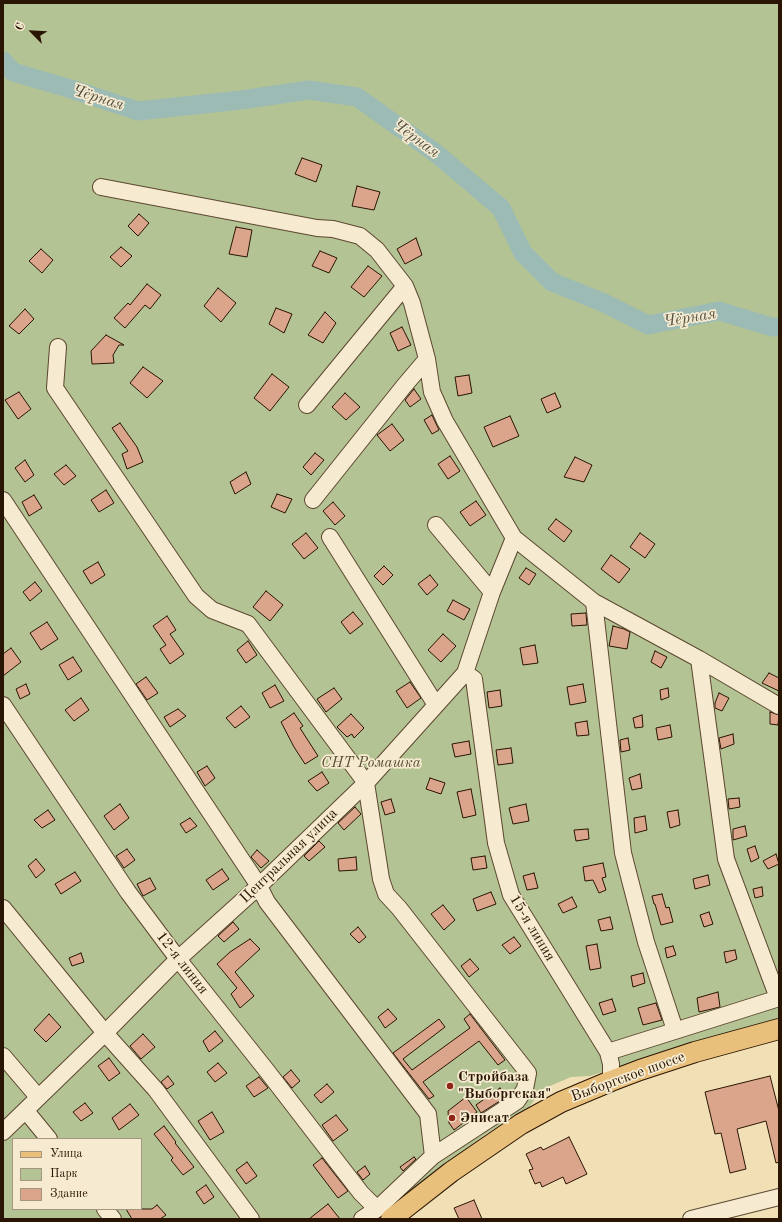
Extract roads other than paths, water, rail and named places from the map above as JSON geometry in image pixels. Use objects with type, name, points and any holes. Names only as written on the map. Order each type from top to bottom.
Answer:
[{"type":"main road","name":"Выборгское шоссе","points":[[384,1214],[521,1124],[561,1102],[611,1081],[695,1052],[779,1029]]},
{"type":"street","points":[[101,187],[317,228],[333,229],[360,236],[377,250],[405,286],[412,303],[427,359],[432,392],[445,421],[514,538],[594,602],[699,659],[779,706]]},
{"type":"street","points":[[307,405],[405,286]]},
{"type":"street","points":[[58,347],[55,388],[196,596],[212,610],[248,624],[366,783],[381,879],[386,894],[404,914],[528,1073],[525,1089],[517,1101],[433,1156],[384,1214],[362,1219]]},
{"type":"street","points":[[313,500],[427,359]]},
{"type":"street","points":[[3,500],[260,886],[267,902],[428,1114],[433,1156]]},
{"type":"street","points":[[436,526],[492,592]]},
{"type":"street","points":[[330,537],[436,705]]},
{"type":"street","name":"Центральная улица","points":[[3,1132],[105,1033],[178,959],[260,886],[366,783],[465,673],[492,592],[514,538]]},
{"type":"street","points":[[594,602],[623,853],[646,942],[674,1030]]},
{"type":"street","points":[[608,1052],[779,998],[726,859],[699,659]]},
{"type":"street","name":"15-я линия","points":[[465,673],[474,679],[496,843],[511,895],[608,1052],[611,1064],[611,1081]]},
{"type":"street","name":"12-я линия","points":[[3,705],[128,892],[178,959],[361,1193],[384,1214]]},
{"type":"street","points":[[3,908],[105,1033],[156,1090],[251,1219]]},
{"type":"street","points":[[3,1056],[38,1097]]},
{"type":"street","points":[[26,1111],[48,1138]]},
{"type":"street","points":[[691,1219],[779,1197]]},
{"type":"street","points":[[106,1210],[113,1219]]},
{"type":"waterway","name":"Чёрная","points":[[3,61],[13,72],[138,111],[241,100],[309,90],[357,97],[437,154],[501,208],[523,253],[552,282],[602,302],[648,325],[719,311],[772,327],[779,327]]},
{"type":"place","name":"Стройбаза \"Выборгская\"","points":[[450,1086]]},
{"type":"place","name":"Энисат","points":[[452,1118]]},
{"type":"park label","name":"СНТ Ромашка","points":[[371,763]]}]
